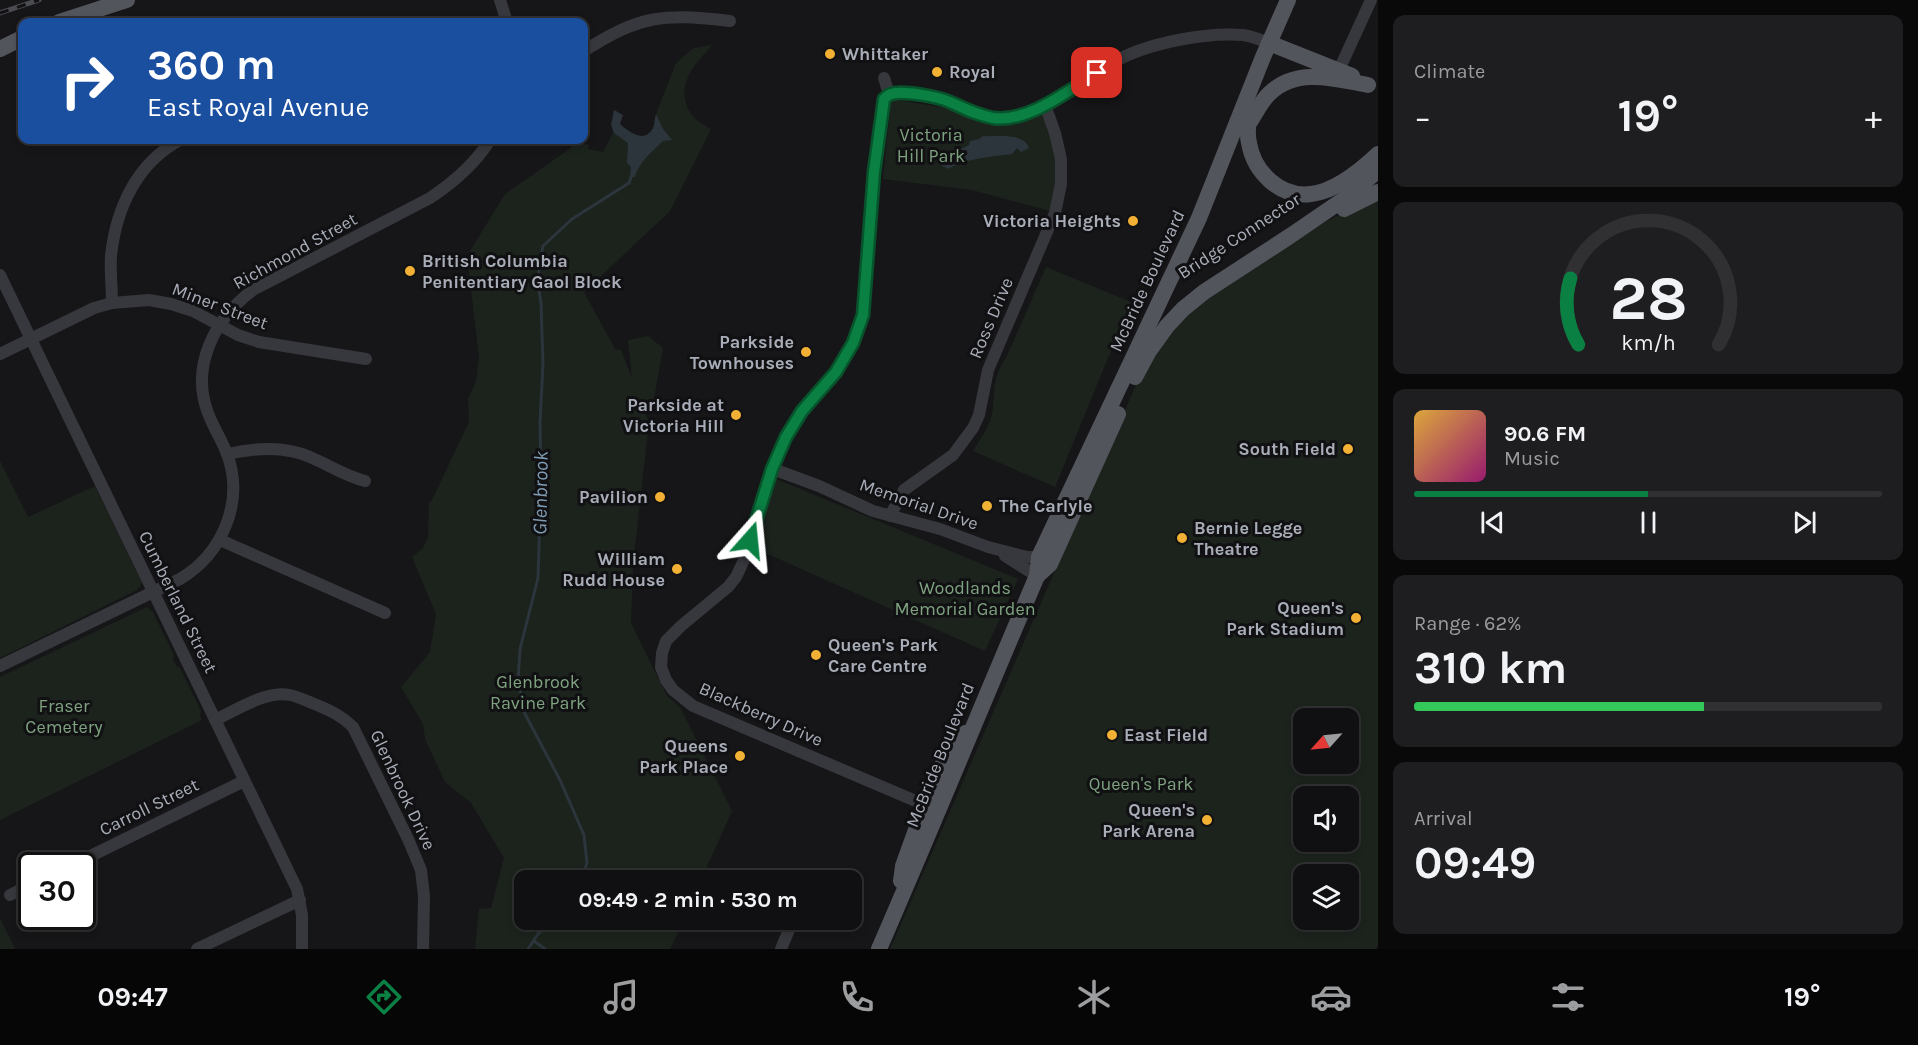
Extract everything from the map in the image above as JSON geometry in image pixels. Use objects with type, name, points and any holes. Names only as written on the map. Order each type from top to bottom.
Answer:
[{"type":"main road","points":[[71,18],[127,0]]},
{"type":"main road","name":"McBride Boulevard","points":[[1037,576],[1050,564],[1129,387],[1288,0]]},
{"type":"main road","points":[[0,49],[18,40]]},
{"type":"main road","points":[[1269,43],[1339,70],[1373,87]]},
{"type":"main road","points":[[1248,125],[1269,93],[1292,80],[1307,77],[1327,78],[1373,87]]},
{"type":"main road","points":[[1253,82],[1248,125],[1250,150],[1260,171],[1272,183],[1293,193],[1309,194],[1328,189],[1378,157]]},
{"type":"main road","name":"Bridge Connector","points":[[1141,354],[1156,323],[1196,285],[1343,191],[1368,171],[1378,157]]},
{"type":"main road","name":"Bridge Connector","points":[[1141,354],[1183,309],[1204,292],[1350,195],[1378,170]]},
{"type":"main road","points":[[1290,236],[1378,192]]},
{"type":"main road","name":"McBride Boulevard","points":[[877,949],[939,811],[1037,576],[1039,557],[1141,354]]},
{"type":"main road","points":[[897,907],[903,866],[925,805],[947,755],[975,720]]},
{"type":"street","points":[[500,0],[506,18]]},
{"type":"street","points":[[1339,70],[1371,0]]},
{"type":"street","points":[[588,48],[607,36],[641,22],[667,16],[730,21]]},
{"type":"street","points":[[884,78],[889,94],[900,93],[942,100],[976,115],[997,118],[1022,115],[1045,105],[1116,61],[1150,48],[1183,39],[1228,34],[1246,35],[1269,43]]},
{"type":"street","name":"Blackberry Drive","points":[[889,94],[884,100],[878,140],[863,315],[853,343],[836,372],[797,419],[786,437],[772,469],[745,558],[736,577],[728,587],[666,641],[662,653],[662,667],[666,680],[673,690],[693,706],[925,805]]},
{"type":"street","name":"Ross Drive","points":[[890,516],[904,490],[953,455],[973,428],[979,415],[988,370],[1055,213],[1061,184],[1061,159],[1045,105]]},
{"type":"street","points":[[112,303],[111,258],[122,209],[129,192],[147,164],[173,144]]},
{"type":"street","name":"Richmond Street","points":[[0,666],[154,592],[191,573],[204,562],[220,540],[233,500],[232,475],[227,454],[203,397],[202,370],[208,344],[219,325],[237,302],[253,290],[411,208],[453,183],[472,164],[487,144]]},
{"type":"street","name":"Cumberland Street","points":[[0,275],[297,889],[300,900],[302,949]]},
{"type":"street","name":"Miner Street","points":[[0,354],[94,308],[112,303],[149,300],[193,311],[241,336],[259,342],[366,359]]},
{"type":"street","points":[[227,454],[247,450],[278,449],[307,455],[352,478],[365,481]]},
{"type":"street","name":"Memorial Drive","points":[[772,469],[819,486],[873,511],[940,528],[988,546],[1027,557],[1039,557]]},
{"type":"street","points":[[220,540],[385,613]]},
{"type":"street","name":"Memorial Drive","points":[[988,546],[1037,576]]},
{"type":"street","name":"Glenbrook Drive","points":[[215,720],[270,695],[282,694],[292,695],[332,711],[343,717],[353,727],[421,870],[424,896],[423,949]]},
{"type":"street","name":"Carroll Street","points":[[96,853],[244,781]]},
{"type":"street","points":[[10,895],[18,891]]},
{"type":"street","points":[[197,949],[300,900]]},
{"type":"street","points":[[781,949],[789,930]]},
{"type":"green space","name":"Glenbrook Ravine Park","points":[[712,45],[691,71],[685,89],[686,105],[690,112],[695,119],[711,129],[670,211],[584,292],[615,349],[621,350],[632,378],[628,340],[648,336],[663,348],[652,410],[640,400],[649,422],[633,565],[631,623],[667,696],[680,707],[732,811],[705,870],[514,870],[514,930],[679,930],[670,949],[475,949],[479,909],[491,908],[504,858],[471,803],[445,782],[425,739],[423,724],[401,687],[430,652],[436,614],[412,557],[423,548],[428,538],[429,503],[469,422],[468,399],[476,381],[479,357],[467,256],[505,194],[574,144],[586,144],[589,145],[588,149],[603,152],[617,125],[651,142],[658,120],[656,114],[676,63],[694,48]]},
{"type":"green space","name":"Victoria Hill Park","points":[[891,99],[947,108],[1001,124],[1017,123],[1042,115],[1051,137],[1056,174],[1050,211],[972,190],[883,179]]},
{"type":"green space","name":"Queen's Park","points":[[1378,196],[1378,945],[1376,949],[890,949],[1136,385],[1158,346],[1185,314],[1212,293],[1325,222]]},
{"type":"green space","points":[[1046,267],[1131,302],[1055,487],[973,451],[991,417],[1000,367]]},
{"type":"green space","name":"Fraser Cemetery","points":[[0,461],[28,517],[95,486],[142,583],[137,590],[0,658]]},
{"type":"green space","name":"Woodlands Memorial Garden","points":[[776,479],[1018,579],[985,651],[752,547]]},
{"type":"green space","name":"Fraser Cemetery","points":[[147,607],[153,612],[174,655],[173,660],[180,668],[201,711],[202,720],[0,820],[0,677]]},
{"type":"green space","points":[[0,918],[15,949],[0,949]]},
{"type":"shaded area","points":[[614,110],[623,115],[620,124],[632,133],[641,136],[649,133],[653,128],[656,114],[663,129],[672,140],[663,141],[651,153],[639,167],[635,177],[630,177],[631,167],[627,163],[628,143],[614,133],[611,125]]},
{"type":"shaded area","points":[[983,136],[1016,137],[1026,143],[1029,148],[1021,152],[1017,148],[1012,154],[970,160],[949,169],[942,166],[943,160],[969,145],[970,141]]},
{"type":"waterway","name":"Glenbrook","points":[[585,870],[587,863],[584,835],[560,780],[525,714],[518,681],[520,649],[538,578],[543,364],[539,267],[543,246],[572,219],[629,183],[632,174]]},
{"type":"waterway","name":"Glenbrook","points":[[528,949],[543,930]]},
{"type":"waterway","points":[[534,941],[545,949]]},
{"type":"railway","points":[[0,13],[39,0]]},
{"type":"place","name":"Whittaker","points":[[830,54]]},
{"type":"place","name":"Royal","points":[[937,72]]},
{"type":"place","name":"Victoria Heights","points":[[1133,221]]},
{"type":"place","name":"British Columbia Penitentiary Gaol Block","points":[[410,271]]},
{"type":"place","name":"Parkside Townhouses","points":[[806,352]]},
{"type":"place","name":"Parkside at Victoria Hill","points":[[736,415]]},
{"type":"place","name":"South Field","points":[[1348,449]]},
{"type":"place","name":"Pavilion","points":[[660,497]]},
{"type":"place","name":"The Carlyle","points":[[987,506]]},
{"type":"place","name":"Bernie Legge Theatre","points":[[1182,538]]},
{"type":"place","name":"William Rudd House","points":[[677,569]]},
{"type":"place","name":"Queen's Park Stadium","points":[[1356,618]]},
{"type":"place","name":"Queen's Park Care Centre","points":[[816,655]]},
{"type":"place","name":"East Field","points":[[1112,735]]},
{"type":"place","name":"Queens Park Place","points":[[740,756]]},
{"type":"place","name":"Queen's Park Arena","points":[[1207,820]]},
{"type":"route","points":[[750,540],[772,469],[786,437],[802,411],[836,372],[853,343],[863,315],[874,172],[884,99],[894,93],[932,97],[950,102],[976,115],[1010,117],[1022,115],[1045,105],[1097,73]]}]
